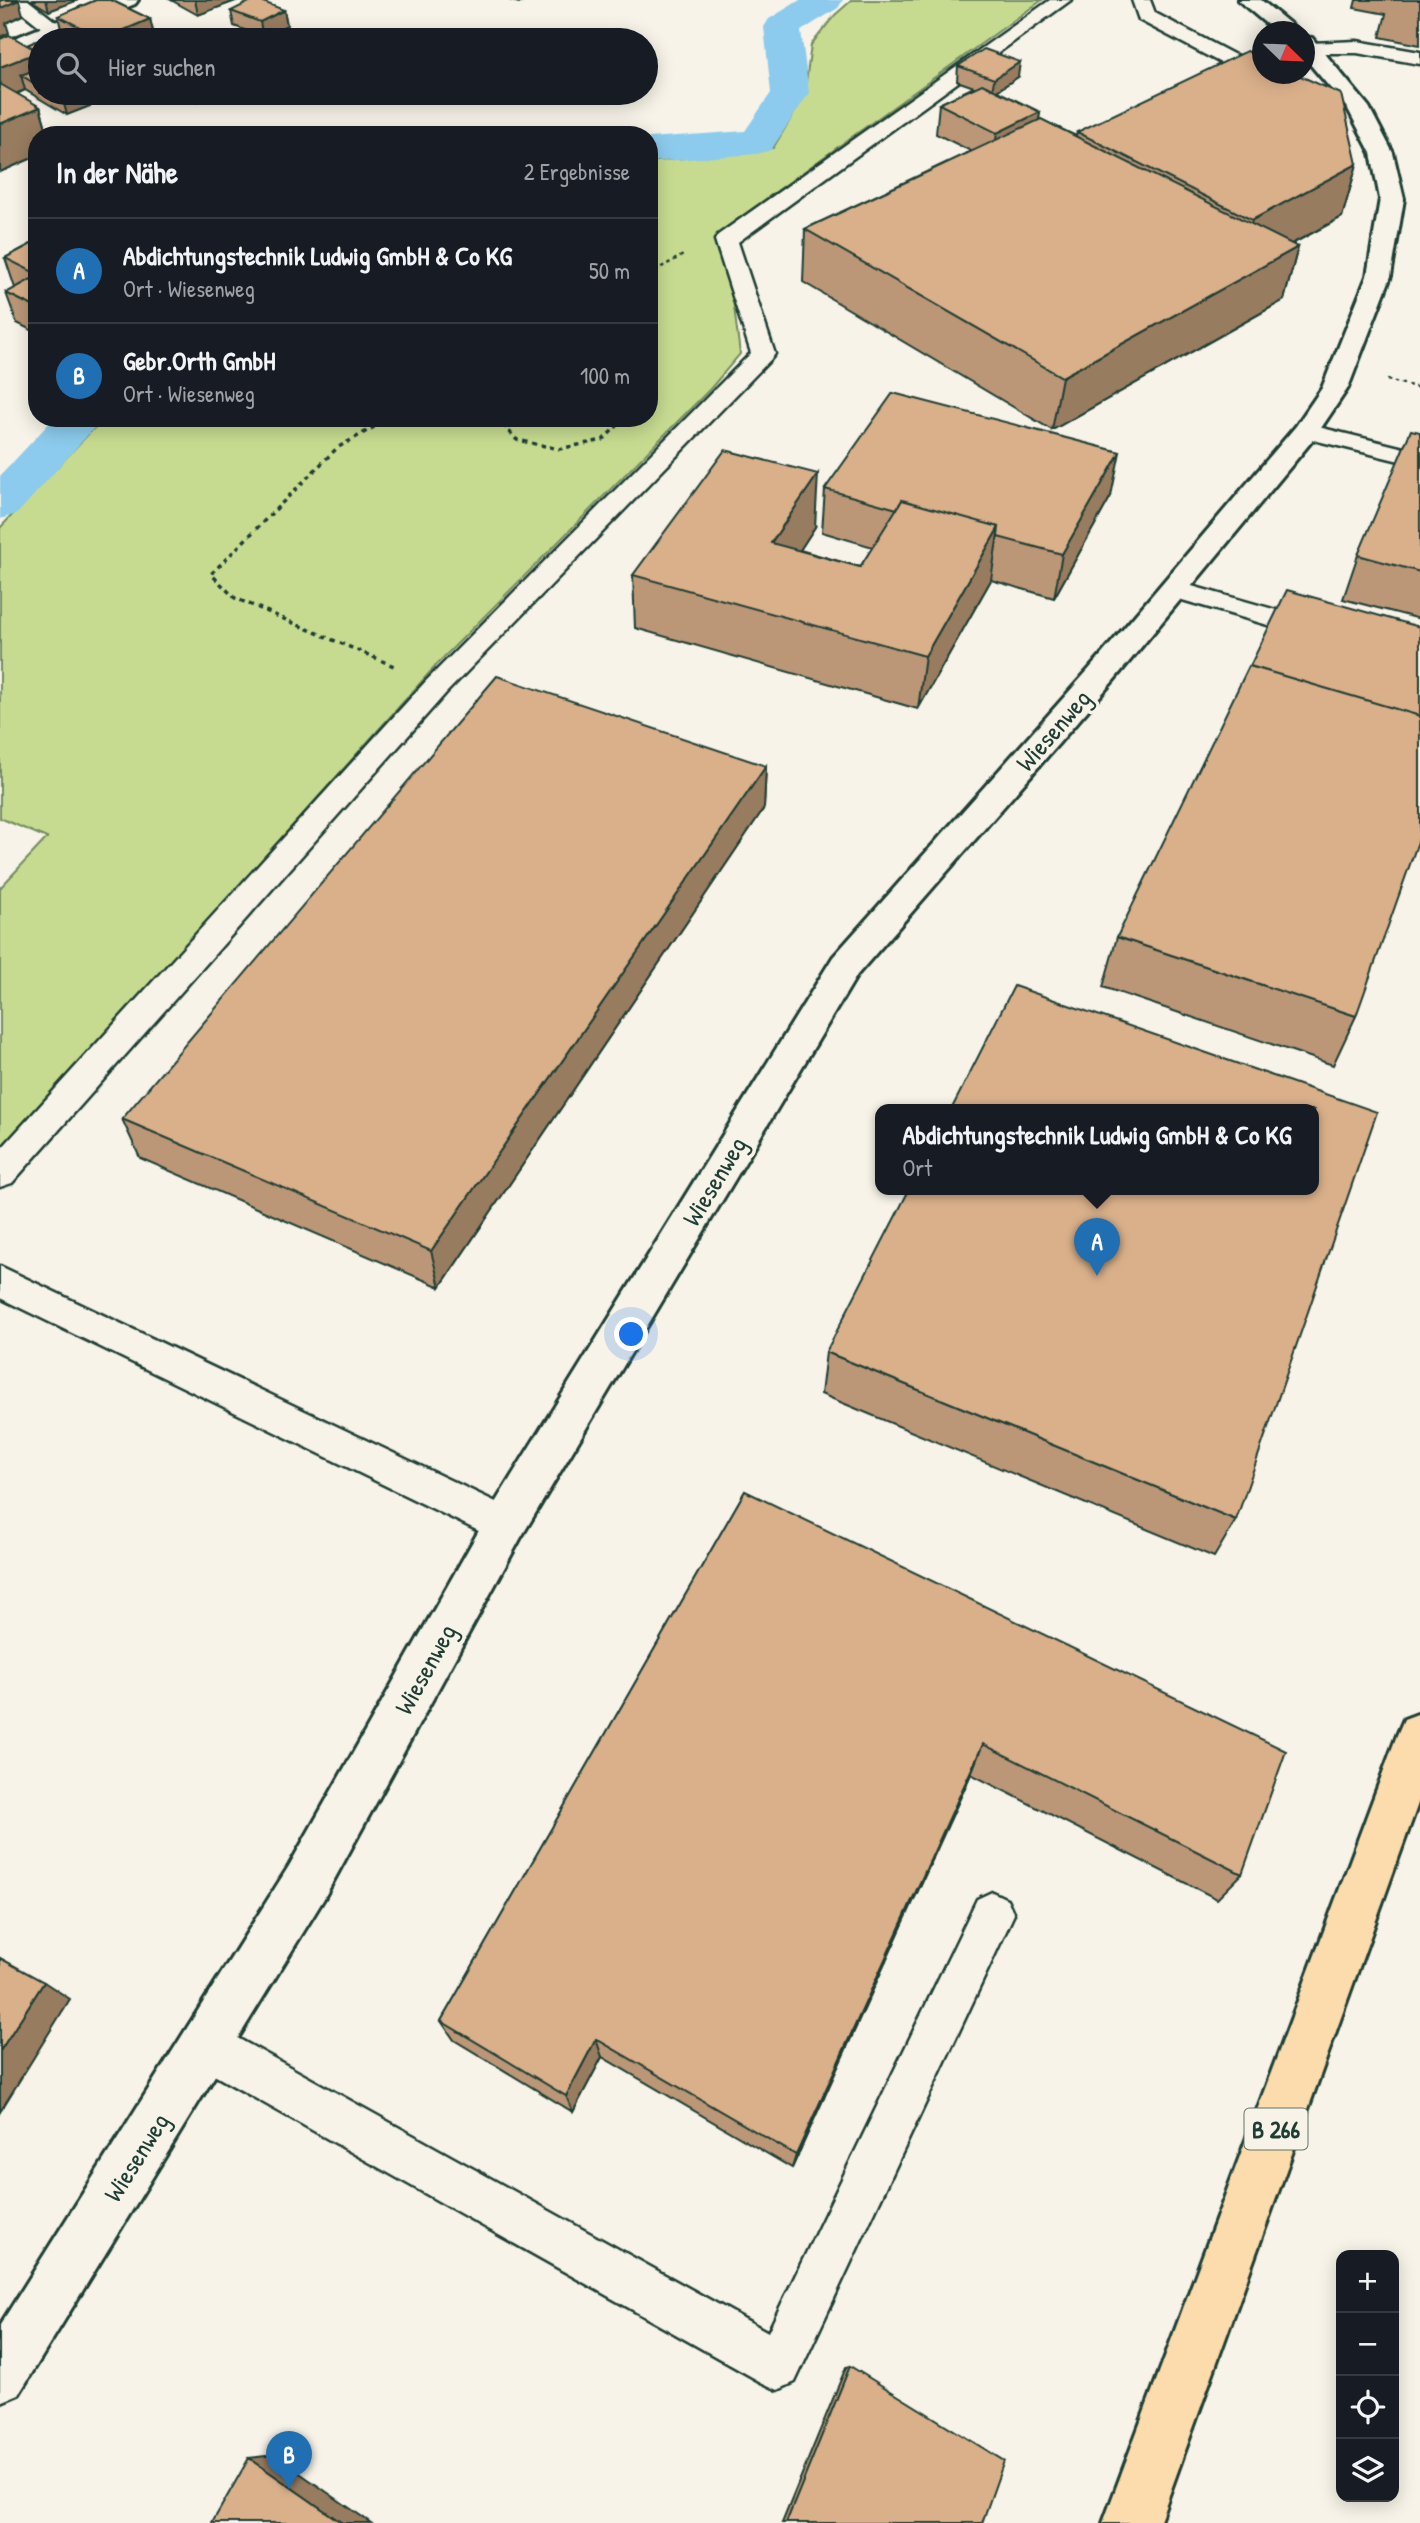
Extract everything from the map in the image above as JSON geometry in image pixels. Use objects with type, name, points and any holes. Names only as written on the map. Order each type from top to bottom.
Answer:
[{"type":"highway","name":"B 266","points":[[1131,2523],[1420,1735]]},
{"type":"street","points":[[58,28],[128,0]]},
{"type":"street","name":"Wiesenweg","points":[[1248,0],[1276,21]]},
{"type":"street","points":[[0,52],[28,40]]},
{"type":"street","name":"Wiesenweg","points":[[1,2370],[306,1883],[505,1525],[845,966],[1102,674],[1306,431],[1335,388],[1379,276],[1392,199],[1382,153],[1358,107],[1315,56]]},
{"type":"lane","points":[[16,0],[54,28]]},
{"type":"lane","points":[[0,1173],[436,687],[763,354],[726,240],[1062,0]]},
{"type":"lane","points":[[1141,0],[1146,16],[1226,58],[1252,67]]},
{"type":"lane","points":[[1315,42],[1420,58]]},
{"type":"lane","points":[[1320,92],[1358,107]]},
{"type":"lane","points":[[1306,431],[1420,459]]},
{"type":"lane","points":[[1174,589],[1342,638]]},
{"type":"lane","points":[[0,1281],[505,1525]]},
{"type":"lane","points":[[205,2045],[778,2365],[992,1914]]},
{"type":"path","points":[[374,427],[337,448],[211,574],[235,598],[371,654],[436,687]]},
{"type":"path","points":[[505,427],[517,440],[559,449],[603,440],[616,427]]},
{"type":"green space","points":[[852,0],[1042,0],[724,229],[740,354],[710,389],[439,662],[0,1153],[0,888],[47,838],[0,818],[0,528],[96,427],[658,427],[658,161],[773,148],[804,97],[811,45],[835,15]]},
{"type":"building","points":[[0,0],[19,0],[1,8]]},
{"type":"building","points":[[96,0],[111,0],[150,19],[129,28],[81,28],[58,16]]},
{"type":"building","points":[[253,0],[284,10],[260,22],[231,11]]},
{"type":"building","points":[[9,35],[28,46],[28,56],[0,67],[0,39]]},
{"type":"building","points":[[984,49],[1020,62],[994,79],[958,66]]},
{"type":"building","points":[[1247,51],[1252,53],[1252,84],[1315,82],[1341,94],[1357,164],[1252,220],[1077,132]]},
{"type":"building","points":[[0,84],[28,100],[28,105],[40,107],[0,124]]},
{"type":"building","points":[[982,84],[1040,112],[997,133],[939,104]]},
{"type":"building","points":[[1041,119],[1298,247],[1062,377],[805,229]]},
{"type":"building","points":[[28,246],[28,270],[5,258]]},
{"type":"building","points":[[28,281],[28,304],[6,293]]},
{"type":"building","points":[[893,393],[1120,452],[1062,554],[998,537],[999,527],[902,500],[897,509],[825,489]]},
{"type":"building","points":[[1411,430],[1420,432],[1420,572],[1358,555]]},
{"type":"building","points":[[725,450],[818,474],[771,543],[860,567],[902,500],[999,527],[925,656],[633,575]]},
{"type":"building","points":[[1287,590],[1420,627],[1420,716],[1250,666]]},
{"type":"building","points":[[1249,666],[1420,716],[1420,836],[1356,1016],[1117,937]]},
{"type":"building","points":[[497,676],[766,766],[431,1251],[122,1119]]},
{"type":"building","points":[[1014,986],[1377,1112],[1236,1520],[826,1352],[906,1195],[1319,1195],[1319,1104],[954,1104]]},
{"type":"building","points":[[745,1491],[1286,1751],[1242,1874],[983,1744],[796,2155],[596,2039],[566,2096],[441,2021]]},
{"type":"building","points":[[0,1958],[44,1982],[0,2051]]},
{"type":"building","points":[[850,2366],[1004,2461],[982,2523],[786,2523]]},
{"type":"building","points":[[249,2458],[342,2523],[212,2523]]},
{"type":"waterway","points":[[658,149],[757,142],[790,93],[782,27],[825,0]]},
{"type":"waterway","points":[[0,504],[72,427]]},
{"type":"place","name":"Abdichtungstechnik Ludwig GmbH & Co KG","points":[[1097,1276]]},
{"type":"place","name":"Gebr.Orth GmbH","points":[[289,2489]]}]
